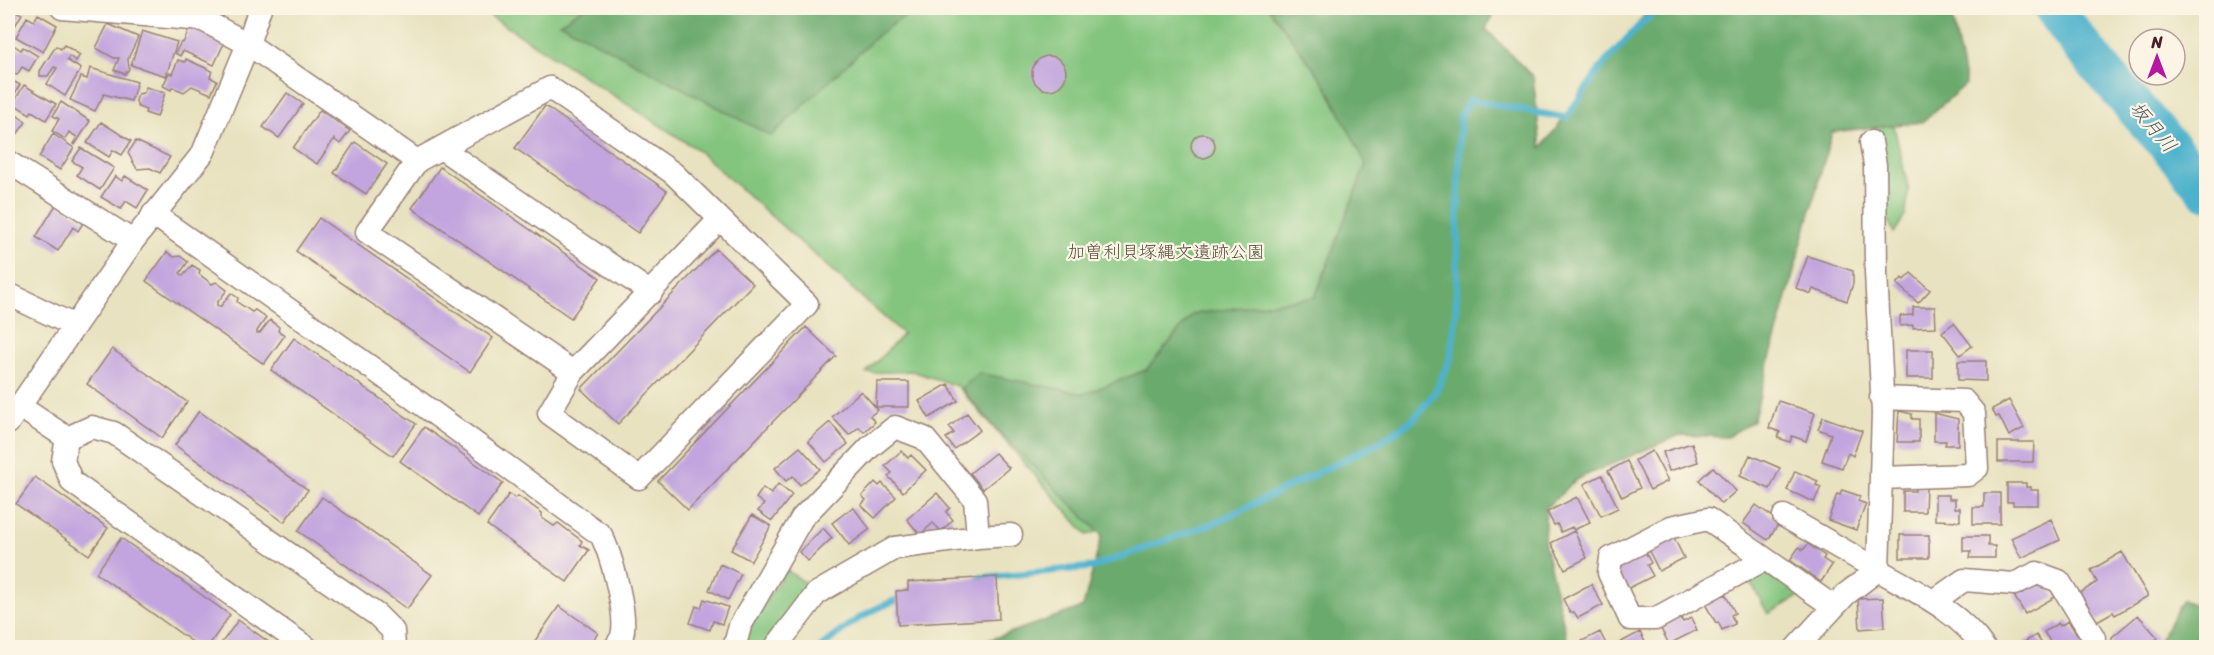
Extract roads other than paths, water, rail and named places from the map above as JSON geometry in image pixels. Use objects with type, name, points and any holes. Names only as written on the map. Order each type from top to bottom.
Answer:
[{"type":"street","points":[[62,8],[203,20],[248,44],[417,161]]},
{"type":"street","points":[[260,8],[248,44],[202,153],[133,241],[13,415],[67,438],[92,427],[114,433],[377,615],[393,631],[394,648]]},
{"type":"street","points":[[573,372],[368,232],[417,161],[550,88],[674,173],[719,220],[807,304],[639,478],[549,413],[573,372],[719,220]]},
{"type":"street","points":[[1871,142],[1875,165],[1881,398],[1878,570]]},
{"type":"street","points":[[441,148],[651,293]]},
{"type":"street","points":[[8,162],[133,241]]},
{"type":"street","points":[[153,214],[601,535],[609,550],[624,620],[622,637],[615,648]]},
{"type":"street","points":[[8,294],[73,326]]},
{"type":"street","points":[[1881,398],[1964,401],[1974,413],[1977,468],[1968,475],[1881,478]]},
{"type":"street","points":[[734,648],[740,626],[802,518],[870,447],[895,427],[924,438],[975,500],[978,537]]},
{"type":"street","points":[[67,438],[63,461],[72,482],[307,648]]},
{"type":"street","points":[[1784,516],[1934,601],[1974,634],[1984,648]]},
{"type":"street","points":[[1765,559],[1655,619],[1630,619],[1609,573],[1611,558],[1671,527],[1708,519],[1834,607]]},
{"type":"street","points":[[775,648],[817,593],[895,548],[1011,535]]},
{"type":"street","points":[[1796,648],[1846,594],[1878,570]]},
{"type":"street","points":[[1934,601],[1964,580],[2014,584],[2037,573],[2059,581],[2094,638],[2093,648]]},
{"type":"waterway","points":[[979,578],[1093,567],[1219,521],[1380,442],[1414,419],[1436,391],[1451,357],[1456,310],[1460,115],[1470,100],[1566,118],[1603,65],[1659,8]]},
{"type":"waterway","name":"坂月川","points":[[2054,8],[2108,78],[2206,190]]},
{"type":"waterway","points":[[820,648],[860,618],[905,597]]},
{"type":"park label","name":"加曽利貝塚縄文遺跡公園","points":[[1166,252]]}]
